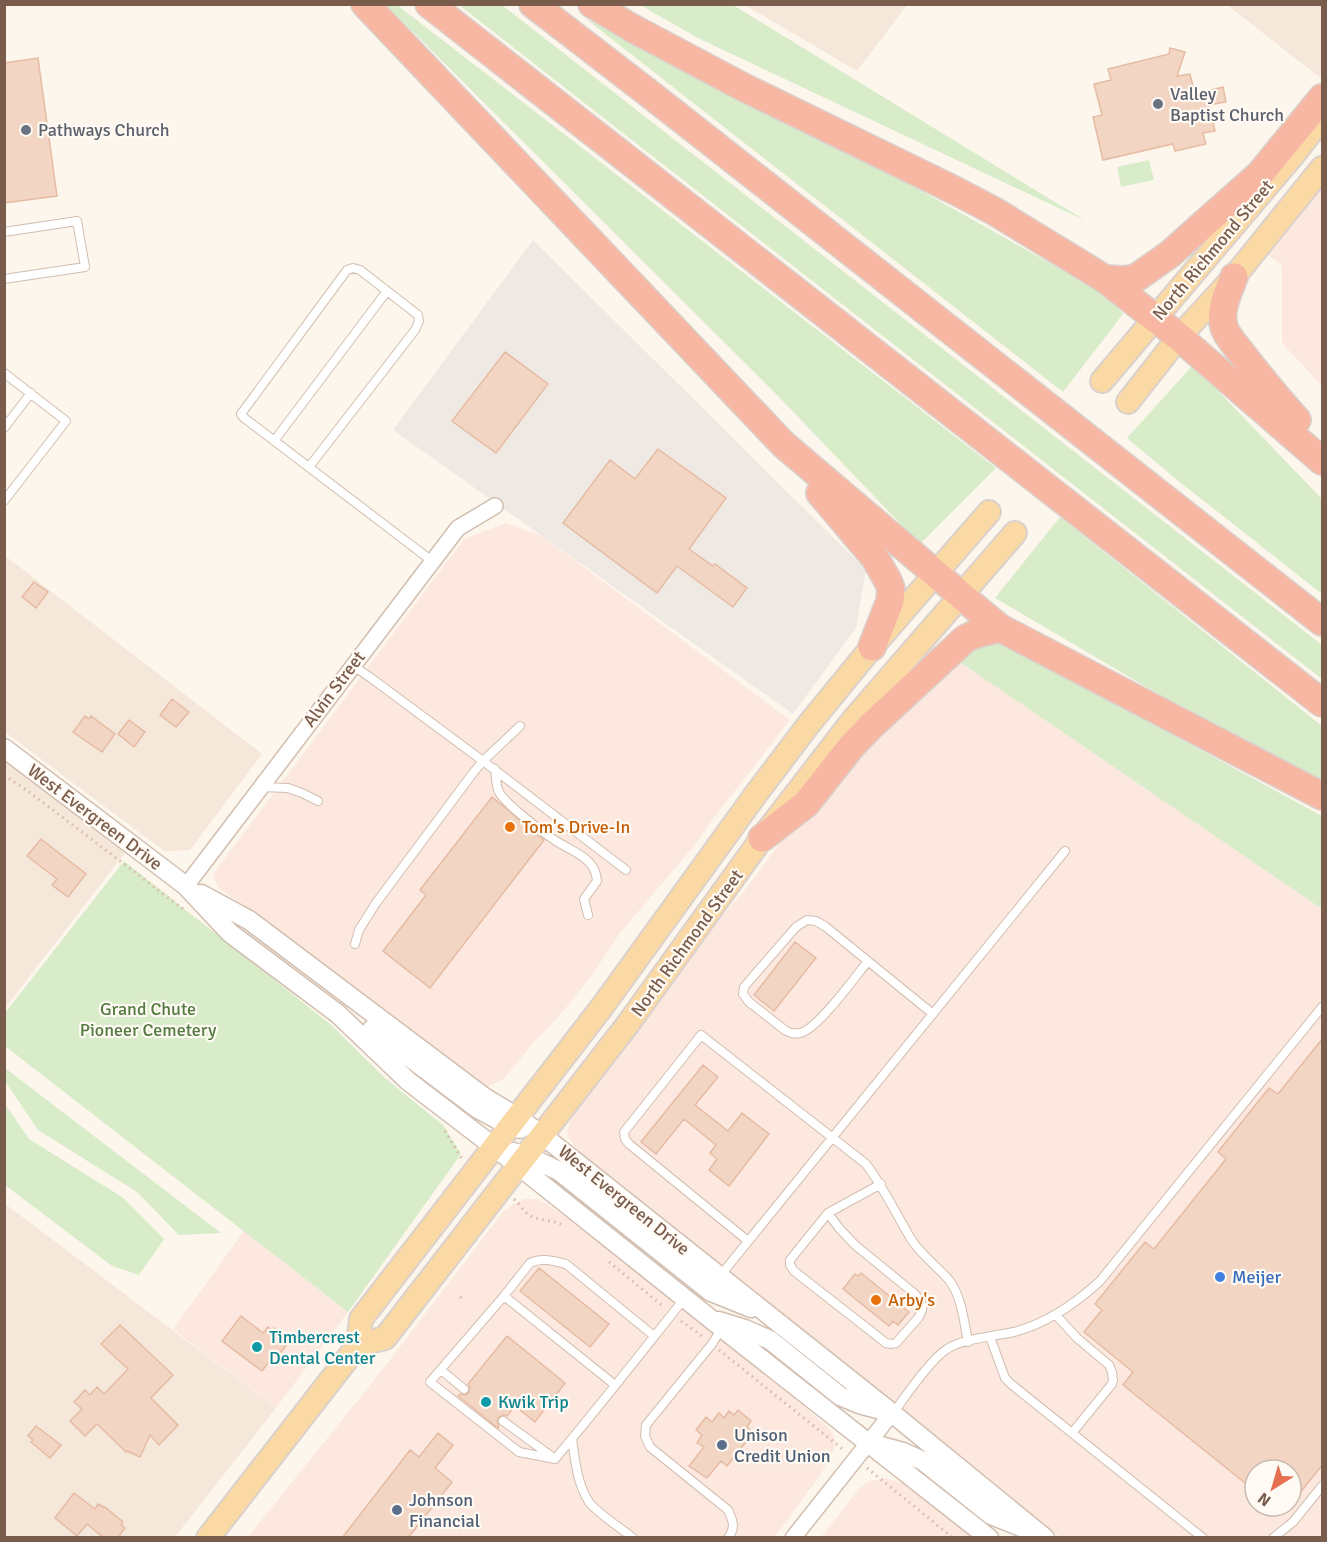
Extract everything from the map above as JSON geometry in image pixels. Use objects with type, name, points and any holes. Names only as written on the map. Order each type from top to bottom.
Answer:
[{"type":"highway","points":[[365,4],[783,444],[1000,628],[1323,796]]},
{"type":"highway","points":[[429,4],[1323,703]]},
{"type":"highway","points":[[533,4],[1323,622]]},
{"type":"highway","points":[[592,4],[743,87],[994,211],[1105,279],[1179,337],[1323,461]]},
{"type":"highway","points":[[1105,279],[1136,278],[1170,254],[1260,174],[1323,98]]},
{"type":"highway","points":[[1234,277],[1223,309],[1226,331],[1273,393],[1323,448]]},
{"type":"highway","points":[[783,444],[803,472],[875,558],[888,581],[891,601],[872,647]]},
{"type":"highway","points":[[762,838],[806,804],[851,747],[871,726],[965,639],[1000,628]]},
{"type":"main road","name":"North Richmond Street","points":[[1102,381],[1323,118]]},
{"type":"main road","name":"North Richmond Street","points":[[1128,402],[1179,337],[1234,277],[1323,168]]},
{"type":"main road","name":"North Richmond Street","points":[[208,1538],[357,1345],[361,1319],[628,971],[809,724],[872,647],[989,512]]},
{"type":"main road","name":"North Richmond Street","points":[[357,1345],[385,1338],[628,1024],[762,838],[853,720],[1015,533]]},
{"type":"street","name":"Alvin Street","points":[[186,886],[458,528],[495,506]]},
{"type":"street","name":"West Evergreen Drive","points":[[4,748],[186,886],[249,920],[514,1121],[543,1135],[1042,1535]]},
{"type":"street","name":"West Evergreen Drive","points":[[186,886],[230,933],[338,1014],[408,1081],[494,1147],[523,1161],[716,1324],[989,1538]]},
{"type":"street","points":[[292,979],[320,989],[478,1109],[514,1121]]},
{"type":"street","points":[[523,1161],[559,1171],[711,1292],[769,1315]]},
{"type":"street","points":[[716,1324],[745,1329],[770,1340],[840,1396],[892,1413],[793,1538]]},
{"type":"street","points":[[869,1442],[903,1452],[923,1461],[991,1515],[1042,1535]]},
{"type":"lane","points":[[4,232],[78,221],[85,267],[4,279]]},
{"type":"lane","points":[[309,467],[415,330],[419,321],[418,315],[360,270],[353,268],[347,270],[241,414],[274,441],[432,561]]},
{"type":"lane","points":[[274,441],[387,291]]},
{"type":"lane","points":[[4,373],[66,422],[4,501]]},
{"type":"lane","points":[[4,428],[31,393]]},
{"type":"lane","points":[[352,665],[495,769],[626,870]]},
{"type":"lane","points":[[355,944],[359,930],[376,903],[457,793],[483,761],[520,726]]},
{"type":"lane","points":[[495,769],[499,791],[506,802],[556,841],[586,859],[594,868],[597,882],[584,899],[588,915]]},
{"type":"lane","points":[[260,787],[288,788],[318,801]]},
{"type":"lane","points":[[720,1276],[1065,851]]},
{"type":"lane","points":[[868,961],[818,1022],[802,1033],[791,1034],[786,1031],[749,1002],[743,994],[744,987],[769,957],[796,927],[807,920],[816,921],[826,927],[868,961],[933,1014]]},
{"type":"lane","points":[[892,1413],[946,1349],[957,1344],[1016,1331],[1045,1321],[1082,1298],[1101,1281],[1323,1007]]},
{"type":"lane","points":[[748,1241],[625,1139],[624,1132],[701,1035],[866,1164],[881,1184],[913,1243],[949,1280],[957,1293],[968,1342]]},
{"type":"lane","points":[[828,1214],[855,1245],[915,1294],[922,1305],[919,1317],[896,1343],[885,1343],[794,1271],[790,1265],[790,1260],[828,1214],[881,1184]]},
{"type":"lane","points":[[555,1459],[519,1452],[430,1383],[534,1261],[551,1260],[566,1264],[654,1336]]},
{"type":"lane","points":[[504,1296],[615,1385]]},
{"type":"lane","points":[[555,1459],[685,1298]]},
{"type":"lane","points":[[1056,1315],[1077,1338],[1109,1365],[1113,1372],[1112,1384],[1072,1433]]},
{"type":"lane","points":[[716,1324],[712,1344],[646,1425],[645,1436],[651,1447],[728,1510],[734,1521],[728,1538]]},
{"type":"lane","points":[[990,1337],[1005,1378],[1011,1384],[1203,1538]]},
{"type":"lane","points":[[441,1370],[464,1389]]},
{"type":"lane","points":[[503,1421],[555,1459]]},
{"type":"lane","points":[[572,1439],[584,1493],[591,1504],[633,1538]]},
{"type":"lane","points":[[1273,1538],[1293,1522],[1323,1486]]},
{"type":"path","points":[[519,1203],[522,1210],[532,1217],[562,1224],[571,1230]]},
{"type":"path","points":[[879,1478],[953,1538]]},
{"type":"shaded area","points":[[907,4],[857,71],[745,5]]},
{"type":"shaded area","points":[[1227,5],[1322,5],[1322,79]]},
{"type":"shaded area","points":[[1322,185],[1322,386],[1282,343],[1282,265],[1266,254]]},
{"type":"shaded area","points":[[533,240],[866,570],[856,628],[793,714],[393,430]]},
{"type":"shaded area","points":[[506,523],[542,536],[790,720],[694,846],[620,933],[592,975],[561,1014],[533,1043],[504,1079],[486,1087],[423,1045],[218,887],[213,874],[464,539]]},
{"type":"shaded area","points":[[4,555],[262,754],[190,850],[164,851],[5,732]]},
{"type":"shaded area","points":[[954,658],[1322,909],[1322,1537],[1060,1537],[575,1147],[568,1137],[567,1130],[581,1103],[707,931],[741,895],[801,815]]},
{"type":"shaded area","points":[[4,759],[125,853],[5,1008]]},
{"type":"shaded area","points":[[524,1199],[537,1199],[581,1227],[781,1387],[832,1432],[835,1441],[829,1459],[775,1537],[247,1538],[383,1369],[503,1212]]},
{"type":"shaded area","points":[[4,1203],[276,1408],[175,1537],[5,1537]]},
{"type":"shaded area","points":[[244,1231],[348,1312],[276,1408],[173,1329]]},
{"type":"shaded area","points":[[886,1478],[902,1483],[973,1537],[821,1537],[859,1489],[869,1481]]},
{"type":"green space","points":[[386,5],[397,5],[996,468],[920,544],[775,393]]},
{"type":"green space","points":[[459,5],[502,5],[1322,645],[1322,679]]},
{"type":"green space","points":[[640,5],[733,5],[1086,221],[698,38]]},
{"type":"green space","points":[[586,19],[847,149],[1110,297],[1123,314],[1063,392]]},
{"type":"green space","points":[[1149,160],[1154,180],[1121,187],[1117,167]]},
{"type":"green space","points":[[1193,365],[1322,499],[1322,594],[1127,438]]},
{"type":"green space","points":[[1060,517],[1322,726],[1322,783],[1221,731],[995,598]]},
{"type":"green space","points":[[1000,641],[1322,816],[1322,909],[954,658],[971,645]]},
{"type":"green space","name":"Grand Chute Pioneer Cemetery","points":[[124,861],[330,1024],[385,1078],[444,1126],[461,1154],[348,1312],[5,1046],[5,1013]]},
{"type":"green space","points":[[5,1068],[221,1233],[179,1235],[137,1192],[38,1130],[5,1081]]},
{"type":"green space","points":[[5,1104],[29,1139],[122,1197],[164,1239],[139,1275],[112,1266],[5,1185]]},
{"type":"building","name":"Valley Baptist Church","points":[[1170,48],[1185,52],[1177,76],[1190,74],[1195,94],[1223,87],[1226,102],[1209,105],[1215,131],[1203,133],[1206,144],[1175,151],[1173,144],[1103,160],[1093,117],[1102,115],[1094,84],[1111,80],[1108,69],[1169,54]]},
{"type":"building","name":"Pathways Church","points":[[38,58],[57,196],[4,203],[4,63]]},
{"type":"building","points":[[505,352],[548,384],[496,453],[452,421]]},
{"type":"building","points":[[658,449],[726,498],[689,549],[713,566],[715,564],[747,588],[733,607],[677,566],[657,593],[563,523],[610,460],[635,479]]},
{"type":"building","points":[[34,582],[48,592],[36,608],[22,597]]},
{"type":"building","points":[[172,699],[189,712],[176,727],[160,715]]},
{"type":"building","points":[[85,716],[89,719],[91,716],[115,734],[102,752],[73,732]]},
{"type":"building","points":[[129,720],[145,732],[134,747],[118,734]]},
{"type":"building","points":[[492,797],[544,840],[430,988],[383,951],[426,895],[420,890]]},
{"type":"building","points":[[41,839],[86,874],[68,897],[52,885],[57,879],[27,856]]},
{"type":"building","points":[[795,942],[816,958],[774,1011],[754,995]]},
{"type":"building","name":"Meijer","points":[[1323,1038],[1323,1464],[1303,1489],[1303,1458],[1243,1458],[1243,1481],[1123,1385],[1133,1372],[1084,1332],[1102,1310],[1095,1304],[1145,1242],[1154,1249],[1226,1159],[1218,1152],[1269,1088],[1278,1094]]},
{"type":"building","points":[[703,1065],[718,1077],[695,1105],[728,1131],[742,1113],[769,1134],[729,1186],[709,1170],[717,1159],[710,1153],[716,1145],[684,1119],[656,1154],[641,1142]]},
{"type":"building","name":"Kwik Trip","points":[[539,1268],[609,1324],[590,1347],[520,1291]]},
{"type":"building","name":"Arby's","points":[[861,1273],[909,1312],[898,1325],[893,1321],[889,1326],[843,1289],[855,1274],[858,1276]]},
{"type":"building","name":"Timbercrest Dental Center","points":[[241,1316],[263,1333],[268,1327],[273,1331],[274,1328],[290,1340],[279,1355],[276,1353],[262,1371],[222,1341]]},
{"type":"building","points":[[120,1325],[173,1375],[151,1398],[178,1425],[159,1445],[150,1435],[140,1457],[126,1452],[97,1424],[85,1436],[70,1421],[82,1409],[74,1402],[85,1390],[90,1395],[97,1387],[104,1394],[128,1369],[101,1344]]},
{"type":"building","name":"Kwik Trip","points":[[507,1336],[565,1383],[535,1422],[515,1406],[507,1416],[499,1417],[498,1428],[458,1396],[469,1392],[468,1384]]},
{"type":"building","name":"Unison Credit Union","points":[[738,1410],[751,1421],[747,1427],[753,1433],[727,1466],[721,1461],[707,1478],[689,1466],[704,1447],[697,1443],[702,1435],[696,1430],[706,1417],[712,1422],[719,1413],[724,1418],[729,1411],[734,1415]]},
{"type":"building","points":[[36,1426],[61,1445],[50,1458],[31,1442],[33,1440],[28,1436]]},
{"type":"building","name":"Johnson Financial","points":[[438,1433],[453,1445],[435,1468],[452,1482],[408,1538],[342,1538],[410,1450],[419,1457]]},
{"type":"building","points":[[74,1493],[95,1509],[98,1504],[106,1508],[123,1522],[121,1525],[125,1528],[118,1538],[104,1538],[87,1524],[77,1536],[55,1518]]},
{"type":"place","name":"Valley Baptist Church","points":[[1158,104]]},
{"type":"place","name":"Pathways Church","points":[[26,130]]},
{"type":"place","name":"Tom's Drive-In","points":[[510,827]]},
{"type":"place","name":"Meijer","points":[[1220,1277]]},
{"type":"place","name":"Arby's","points":[[876,1300]]},
{"type":"place","name":"Timbercrest Dental Center","points":[[257,1347]]},
{"type":"place","name":"Kwik Trip","points":[[486,1402]]},
{"type":"place","name":"Unison Credit Union","points":[[722,1445]]},
{"type":"place","name":"Johnson Financial","points":[[397,1510]]}]
